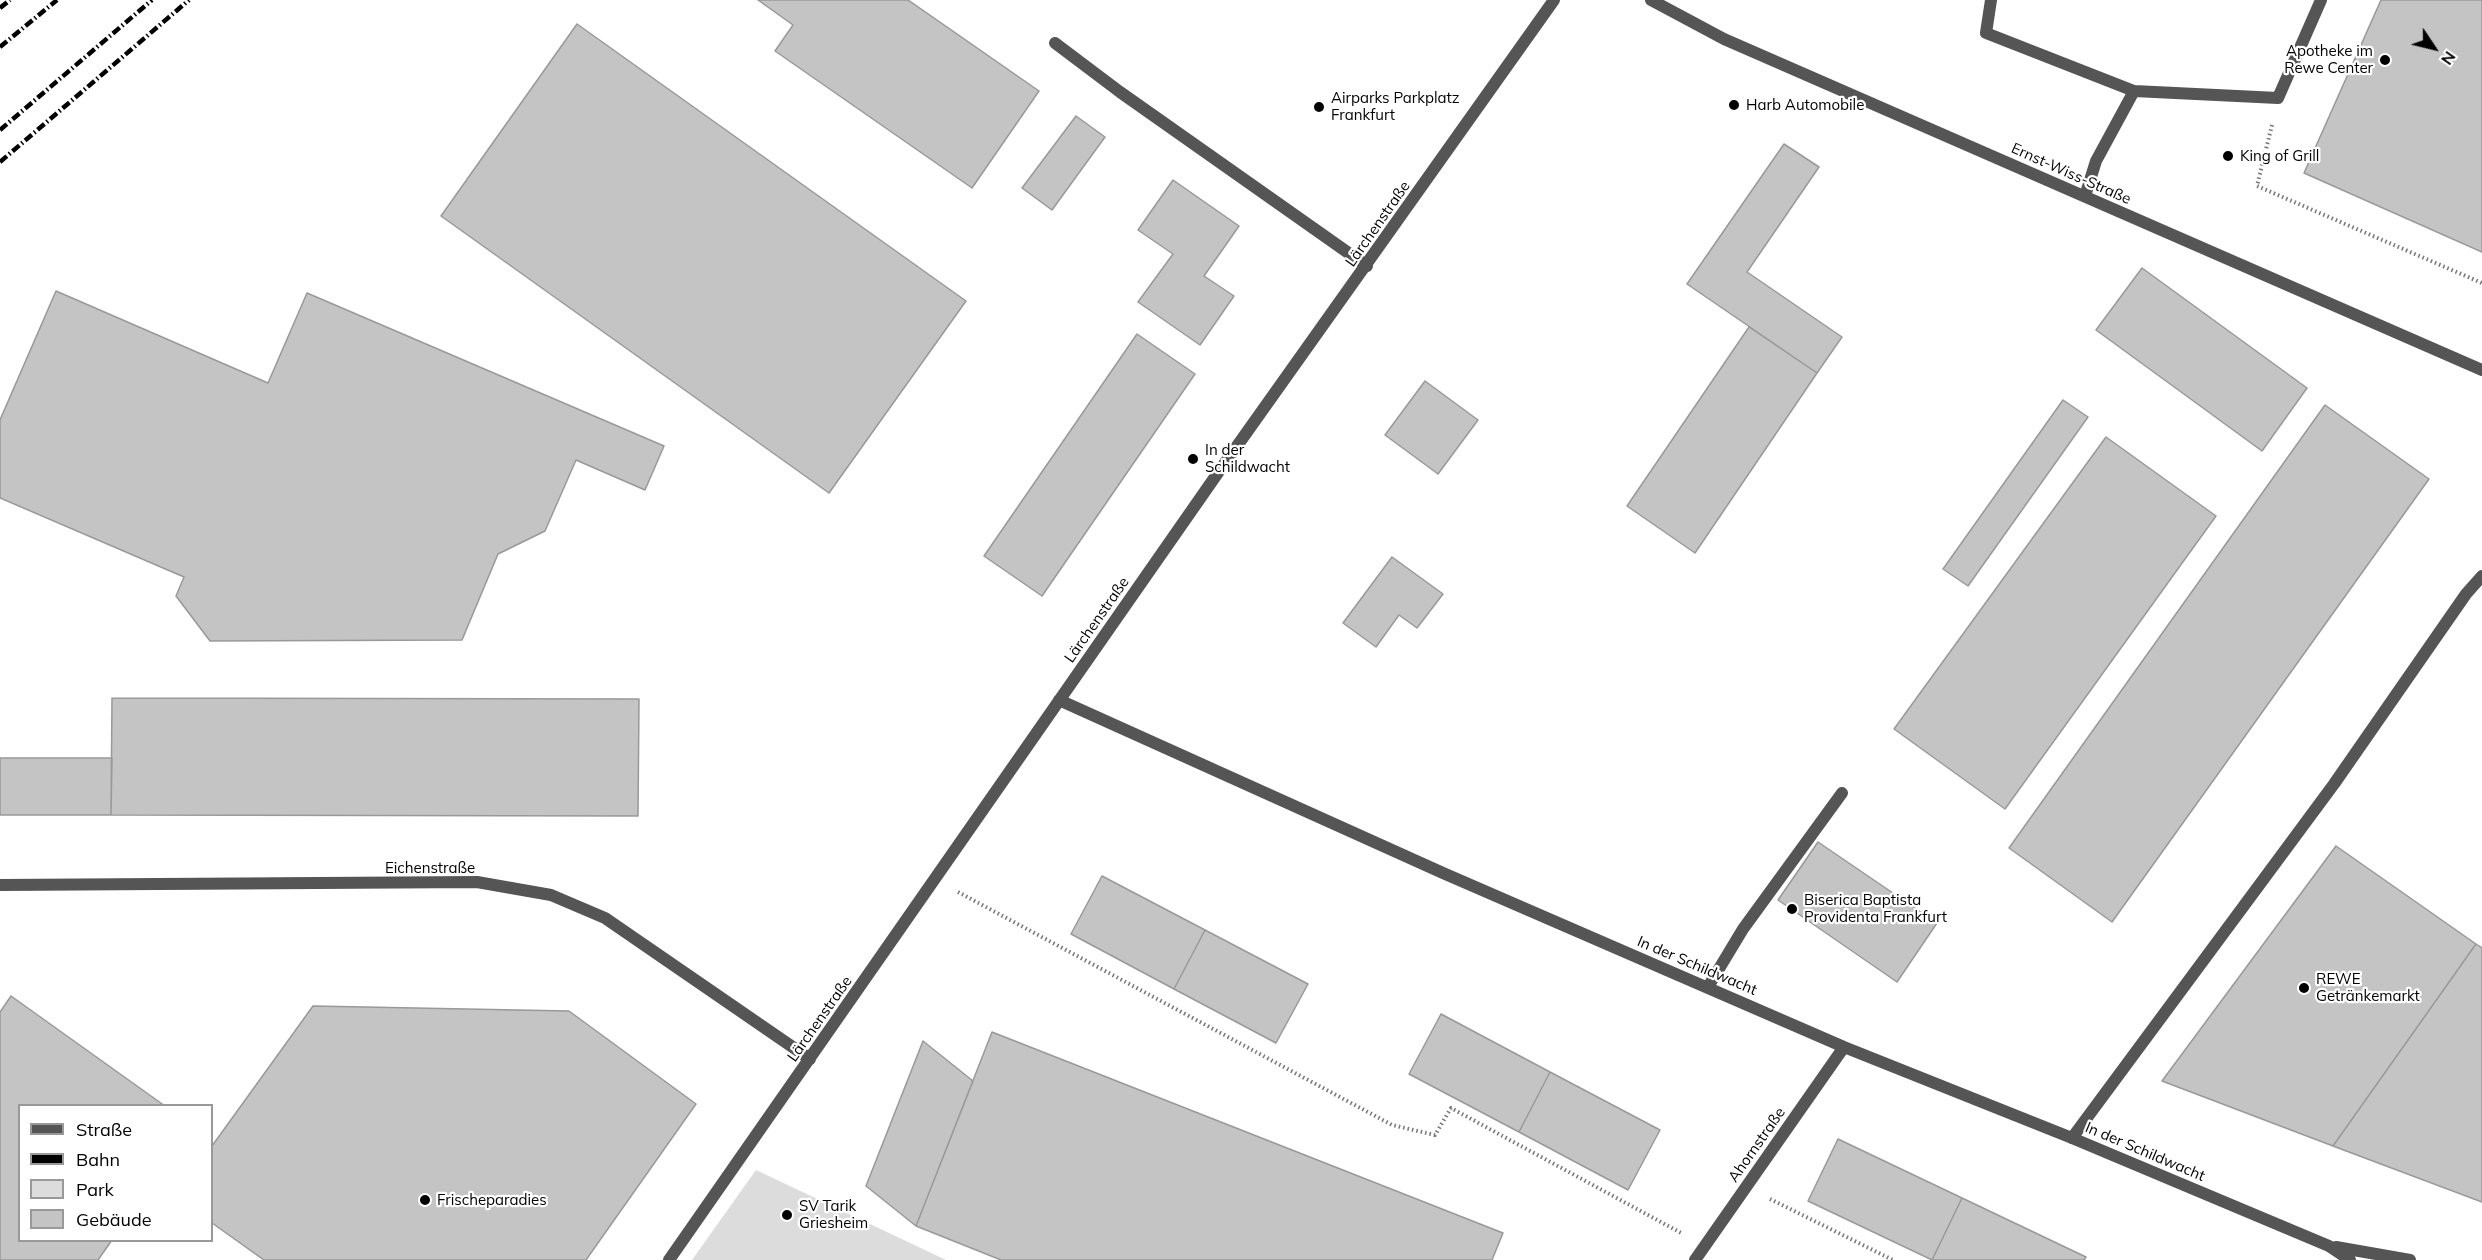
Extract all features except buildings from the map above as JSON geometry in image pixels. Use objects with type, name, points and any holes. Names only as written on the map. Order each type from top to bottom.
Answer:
[{"type":"street","name":"Lärchenstraße","points":[[669,1260],[1059,700],[1554,0]]},
{"type":"street","name":"Ernst-Wiss-Straße","points":[[1651,0],[1724,39],[2482,370]]},
{"type":"street","points":[[1991,0],[1986,33],[2133,91],[2278,98],[2321,0]]},
{"type":"street","points":[[1055,43],[1130,99],[1367,266]]},
{"type":"street","points":[[2085,196],[2096,161],[2133,91]]},
{"type":"street","points":[[2072,1138],[2334,784],[2466,594],[2482,576]]},
{"type":"street","name":"In der Schildwacht","points":[[1059,700],[1443,873],[1844,1047],[2072,1138],[2329,1246],[2350,1260]]},
{"type":"street","points":[[1708,987],[1743,929],[1842,793]]},
{"type":"street","name":"Eichenstraße","points":[[0,885],[477,882],[551,895],[605,918],[810,1059]]},
{"type":"street","name":"Ahornstraße","points":[[1695,1260],[1844,1047]]},
{"type":"street","name":"In der Schildwacht","points":[[2329,1246],[2409,1260]]},
{"type":"path","points":[[2278,98],[2257,186],[2482,283]]},
{"type":"path","points":[[934,879],[1392,1125],[1435,1135],[1451,1108],[1705,1246]]},
{"type":"path","points":[[1745,1187],[1893,1260]]},
{"type":"green space","name":"SV Tarik Griesheim","points":[[756,1170],[946,1260],[692,1260]]},
{"type":"railway","points":[[0,8],[10,0]]},
{"type":"railway","points":[[0,47],[57,0]]},
{"type":"railway","points":[[0,130],[152,0]]},
{"type":"railway","points":[[0,162],[189,0]]},
{"type":"place","name":"Apotheke im Rewe Center","points":[[2385,60]]},
{"type":"place","name":"Harb Automobile","points":[[1734,105]]},
{"type":"place","name":"Airparks Parkplatz Frankfurt","points":[[1319,107]]},
{"type":"place","name":"King of Grill","points":[[2228,156]]},
{"type":"place","name":"In der Schildwacht","points":[[1193,459]]},
{"type":"place","name":"Biserica Baptista Providenta Frankfurt","points":[[1792,909]]},
{"type":"place","name":"REWE Getränkemarkt","points":[[2304,988]]},
{"type":"place","name":"Frischeparadies","points":[[425,1200]]},
{"type":"place","name":"SV Tarik Griesheim","points":[[787,1215]]}]
